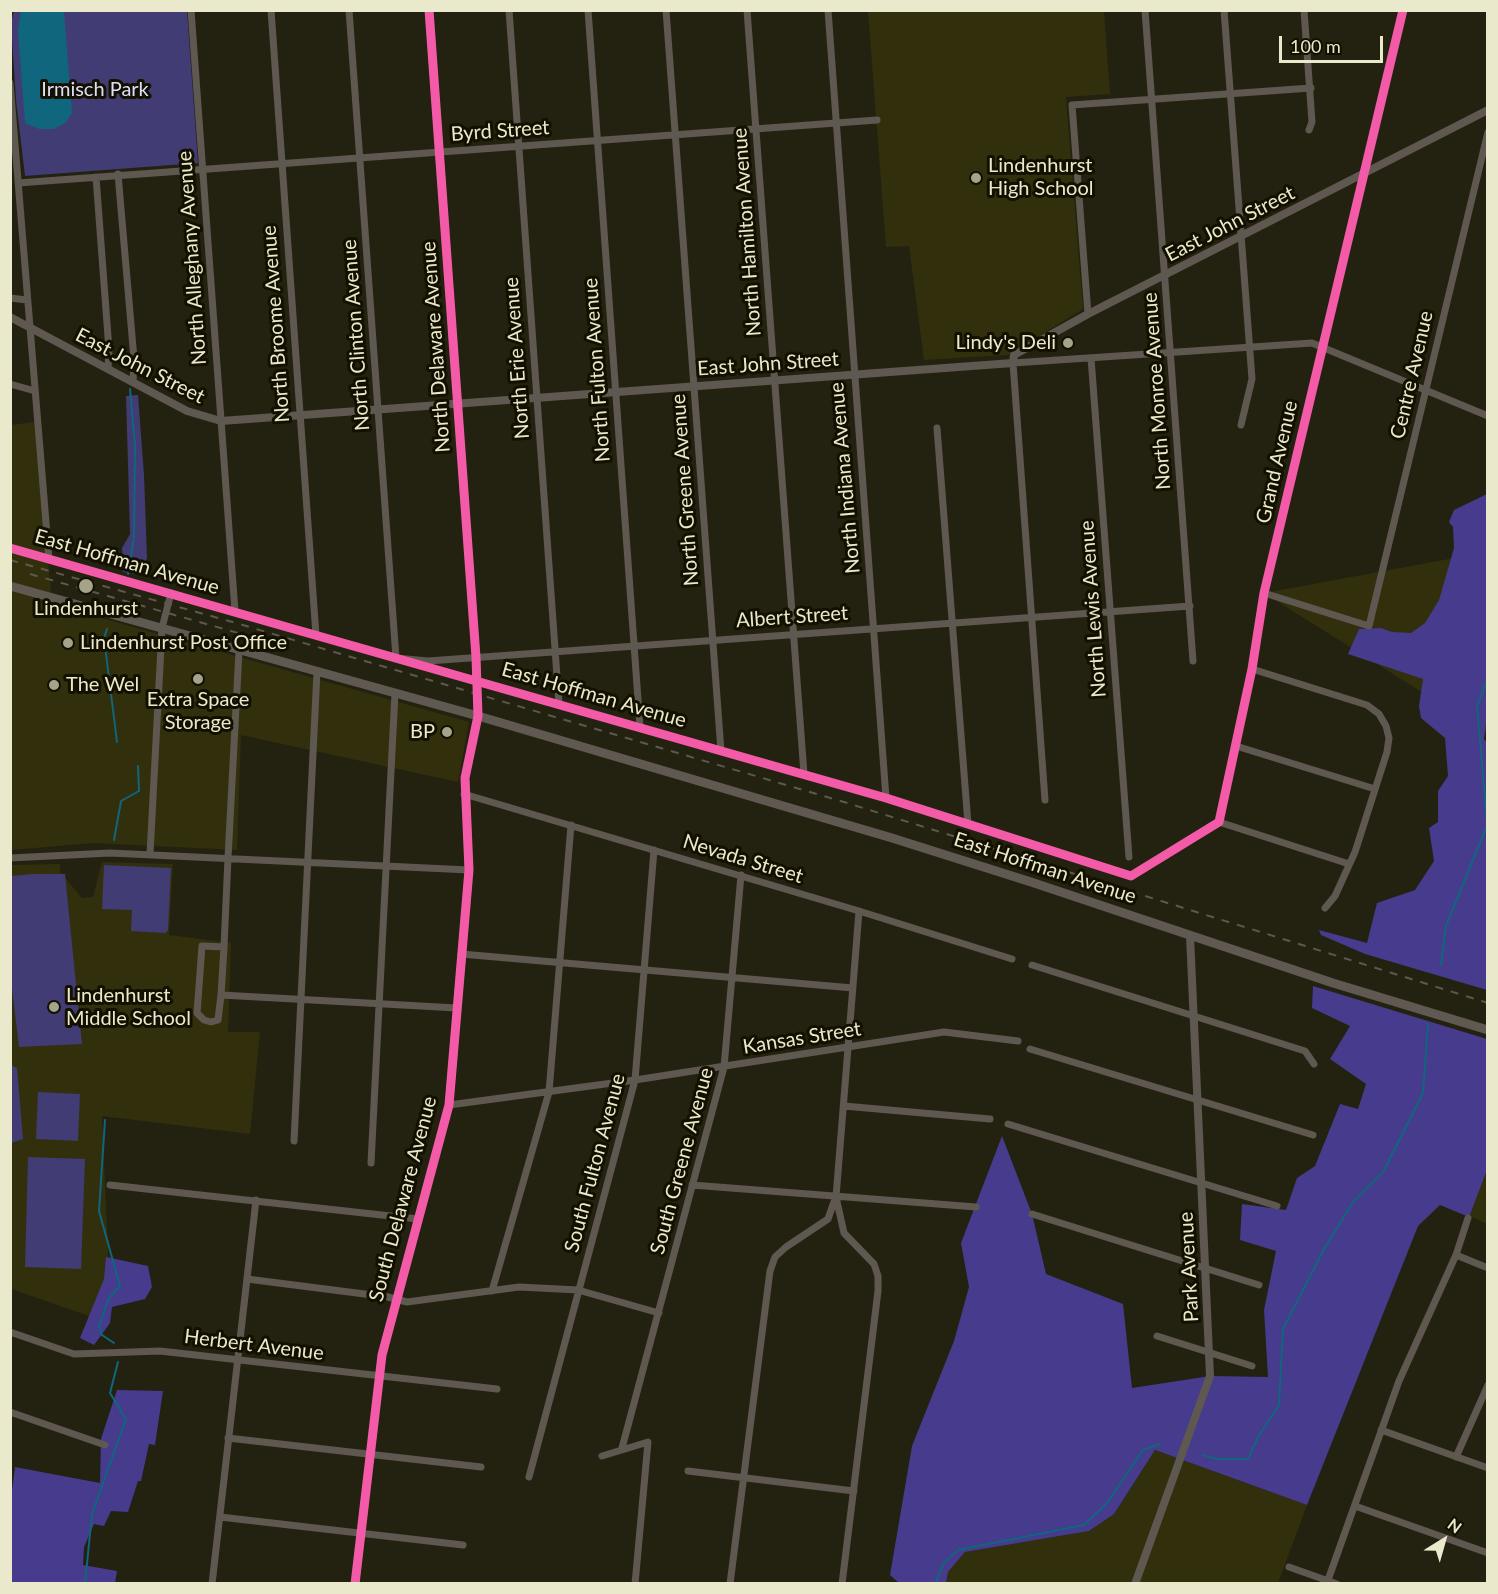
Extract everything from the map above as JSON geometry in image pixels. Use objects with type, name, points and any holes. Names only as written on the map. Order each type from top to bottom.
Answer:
[{"type":"main road","name":"East Hoffman Avenue","points":[[10,586],[478,716],[891,838],[1488,1030]]},
{"type":"street","name":"North Alleghany Avenue","points":[[191,10],[235,611]]},
{"type":"street","name":"North Broome Avenue","points":[[271,10],[315,635]]},
{"type":"street","name":"North Clinton Avenue","points":[[350,10],[396,658]]},
{"type":"street","name":"North Delaware Avenue","points":[[429,10],[477,680]]},
{"type":"street","name":"North Erie Avenue","points":[[509,10],[559,704]]},
{"type":"street","name":"North Fulton Avenue","points":[[588,10],[640,727]]},
{"type":"street","name":"North Greene Avenue","points":[[666,10],[721,751]]},
{"type":"street","name":"North Hamilton Avenue","points":[[747,10],[804,774]]},
{"type":"street","name":"North Indiana Avenue","points":[[828,10],[853,375],[886,798]]},
{"type":"street","name":"North Monroe Avenue","points":[[1145,10],[1193,661]]},
{"type":"street","points":[[1224,10],[1252,379],[1241,425]]},
{"type":"street","points":[[1304,10],[1311,88],[1312,122],[1309,130]]},
{"type":"street","name":"Grand Avenue","points":[[1219,822],[1252,669],[1264,593],[1403,10]]},
{"type":"street","points":[[10,83],[49,559]]},
{"type":"street","points":[[1088,314],[1072,105],[1311,88]]},
{"type":"street","name":"East John Street","points":[[10,317],[187,411],[220,421],[1013,363],[1014,355],[1088,314],[1488,110]]},
{"type":"street","name":"Byrd Street","points":[[18,183],[877,120]]},
{"type":"street","name":"Centre Avenue","points":[[1264,593],[1369,626],[1488,132]]},
{"type":"street","points":[[118,174],[134,359],[133,382]]},
{"type":"street","points":[[96,177],[109,350],[108,368]]},
{"type":"street","points":[[10,221],[20,223]]},
{"type":"street","points":[[10,298],[27,300]]},
{"type":"street","points":[[1045,800],[1013,363],[1312,343],[1488,416]]},
{"type":"street","name":"North Lewis Avenue","points":[[1091,358],[1129,856]]},
{"type":"street","points":[[10,384],[35,391]]},
{"type":"street","points":[[937,428],[968,824]]},
{"type":"street","name":"East Hoffman Avenue","points":[[10,548],[804,774],[1131,876]]},
{"type":"street","points":[[150,854],[162,628],[171,592]]},
{"type":"street","name":"Albert Street","points":[[396,658],[428,661],[555,650],[1190,606]]},
{"type":"street","points":[[224,947],[202,946],[197,1013],[201,1018],[211,1022],[217,1021],[221,995],[224,947],[239,651]]},
{"type":"street","points":[[1252,669],[1367,705],[1379,714],[1389,738],[1375,789],[1349,864],[1335,896],[1325,908]]},
{"type":"street","points":[[294,1141],[317,672]]},
{"type":"street","name":"South Delaware Avenue","points":[[355,1584],[379,1376],[396,1298],[449,1106],[469,870],[465,778],[478,716],[477,680]]},
{"type":"street","points":[[371,1163],[395,693]]},
{"type":"street","points":[[1236,746],[1375,789]]},
{"type":"street","name":"Nevada Street","points":[[464,794],[741,875],[1012,959]]},
{"type":"street","points":[[1131,876],[1219,822],[1349,864]]},
{"type":"street","points":[[492,1291],[549,1092],[571,825]]},
{"type":"street","name":"South Fulton Avenue","points":[[529,1477],[635,1080],[654,850]]},
{"type":"street","points":[[10,858],[110,853],[150,854],[469,870]]},
{"type":"street","name":"South Greene Avenue","points":[[622,1448],[724,1067],[741,875]]},
{"type":"street","points":[[730,1584],[770,1271],[776,1257],[786,1246],[818,1228],[828,1219],[836,1197],[859,911]]},
{"type":"street","name":"Park Avenue","points":[[1135,1584],[1210,1376],[1190,936]]},
{"type":"street","points":[[461,954],[853,988]]},
{"type":"street","points":[[1032,965],[1305,1051],[1314,1064]]},
{"type":"street","points":[[221,995],[457,1008]]},
{"type":"street","name":"Kansas Street","points":[[449,1106],[724,1067],[944,1032],[1018,1041]]},
{"type":"street","points":[[1030,1049],[1313,1135]]},
{"type":"street","points":[[844,1106],[990,1119]]},
{"type":"street","points":[[1008,1124],[1277,1206]]},
{"type":"street","points":[[110,1185],[418,1219]]},
{"type":"street","points":[[692,1185],[976,1207]]},
{"type":"street","points":[[836,1197],[844,1233],[867,1254],[878,1276],[842,1584]]},
{"type":"street","points":[[212,1584],[256,1200]]},
{"type":"street","points":[[1032,1214],[1259,1285]]},
{"type":"street","points":[[1328,1580],[1381,1430],[1400,1381],[1456,1255],[1468,1218]]},
{"type":"street","points":[[1456,1255],[1488,1269]]},
{"type":"street","points":[[247,1280],[396,1298],[407,1302],[519,1287],[578,1290],[659,1313]]},
{"type":"street","name":"Herbert Avenue","points":[[10,1332],[74,1354],[160,1351],[497,1389]]},
{"type":"street","points":[[1157,1336],[1252,1366]]},
{"type":"street","points":[[1456,1457],[1488,1385]]},
{"type":"street","points":[[10,1412],[105,1445]]},
{"type":"street","points":[[1381,1430],[1488,1468]]},
{"type":"street","points":[[228,1438],[481,1467]]},
{"type":"street","points":[[602,1456],[622,1448],[648,1442],[635,1584]]},
{"type":"street","points":[[688,1471],[854,1491]]},
{"type":"street","points":[[1355,1506],[1488,1554]]},
{"type":"street","points":[[220,1517],[463,1545]]},
{"type":"street","points":[[1290,1567],[1337,1584]]},
{"type":"shaded area","name":"Lindenhurst High School","points":[[868,11],[1104,11],[1110,94],[1066,97],[1083,309],[1008,355],[924,360],[909,246],[886,247]]},
{"type":"shaded area","points":[[35,422],[52,604],[469,722],[458,782],[241,735],[237,850],[93,843],[11,850],[10,425]]},
{"type":"shaded area","points":[[1487,494],[1488,708],[1484,739],[1488,744],[1487,990],[1365,954],[1321,935],[1319,930],[1367,943],[1377,903],[1415,890],[1434,861],[1429,828],[1438,822],[1438,791],[1448,776],[1445,738],[1421,718],[1419,706],[1423,679],[1348,654],[1359,629],[1381,628],[1392,632],[1411,633],[1425,623],[1439,600],[1454,548],[1453,527],[1449,522],[1454,510]]},
{"type":"shaded area","points":[[1487,552],[1487,733],[1264,593]]},
{"type":"shaded area","points":[[102,862],[173,864],[169,935],[231,943],[228,1032],[260,1032],[250,1134],[102,1116],[109,1273],[92,1317],[11,1289],[11,865],[60,864],[60,872],[82,898],[93,897]]},
{"type":"shaded area","points":[[1313,986],[1487,1039],[1487,1170],[1469,1217],[1440,1205],[1418,1226],[1307,1505],[1155,1450],[1114,1514],[1089,1531],[965,1552],[948,1572],[946,1583],[899,1583],[890,1575],[912,1446],[954,1341],[969,1287],[961,1243],[1002,1136],[1032,1214],[1046,1274],[1123,1304],[1132,1388],[1210,1376],[1268,1377],[1264,1310],[1276,1251],[1240,1240],[1242,1204],[1286,1210],[1297,1178],[1315,1166],[1340,1104],[1358,1109],[1366,1084],[1330,1059],[1350,1026],[1312,1008]]},
{"type":"shaded area","points":[[1487,1169],[1487,1224],[1468,1215]]},
{"type":"shaded area","points":[[106,1257],[148,1266],[152,1287],[145,1299],[112,1307],[110,1323],[94,1345],[80,1338],[104,1279]]},
{"type":"shaded area","points":[[117,1390],[163,1391],[155,1445],[149,1444],[141,1481],[138,1481],[128,1512],[111,1511],[104,1526],[94,1524],[84,1547],[83,1565],[117,1571],[115,1583],[11,1584],[11,1498],[15,1467],[100,1483],[101,1439]]},
{"type":"shaded area","points":[[1155,1450],[1307,1505],[1278,1583],[946,1584],[948,1572],[965,1552],[1089,1531],[1114,1514]]},
{"type":"green space","name":"Irmisch Park","points":[[14,11],[187,11],[198,163],[25,176],[16,100],[11,23]]},
{"type":"green space","points":[[138,395],[147,558],[140,575],[123,572],[122,548],[130,534],[126,396]]},
{"type":"green space","points":[[104,865],[171,868],[168,930],[165,933],[131,931],[132,910],[102,909]]},
{"type":"green space","points":[[65,874],[82,1044],[19,1047],[10,972],[11,876]]},
{"type":"green space","points":[[11,1065],[17,1068],[23,1139],[11,1143]]},
{"type":"green space","points":[[38,1092],[80,1094],[78,1141],[36,1139]]},
{"type":"green space","points":[[28,1157],[85,1159],[81,1269],[25,1267]]},
{"type":"water","points":[[21,10],[64,11],[72,113],[65,123],[54,129],[39,129],[25,123],[18,31]]},
{"type":"waterway","points":[[128,574],[134,537],[135,446],[130,389]]},
{"type":"waterway","points":[[107,629],[104,638],[117,742]]},
{"type":"waterway","points":[[1487,822],[1477,706],[1488,677]]},
{"type":"waterway","points":[[114,840],[121,801],[139,791],[138,766]]},
{"type":"waterway","points":[[1441,965],[1446,926],[1488,823]]},
{"type":"waterway","points":[[1203,1455],[1217,1459],[1248,1459],[1259,1435],[1279,1405],[1283,1329],[1324,1249],[1353,1202],[1383,1172],[1423,1093],[1428,1024]]},
{"type":"waterway","points":[[105,1120],[99,1211],[120,1286],[109,1298],[99,1326],[102,1335],[114,1343]]},
{"type":"waterway","points":[[85,1584],[92,1514],[126,1419],[110,1393],[118,1362]]},
{"type":"waterway","points":[[935,1584],[944,1563],[958,1550],[1084,1525],[1107,1503],[1143,1450],[1160,1444]]},
{"type":"railway","points":[[10,560],[229,621],[844,802],[1488,1003]]},
{"type":"railway","points":[[30,574],[284,646]]},
{"type":"cycle path","points":[[355,1584],[382,1355],[449,1105],[469,870],[465,778],[478,716],[476,657],[429,10]]},
{"type":"cycle path","points":[[10,548],[886,798],[1131,876],[1219,822],[1252,669],[1264,593],[1403,10]]},
{"type":"place","name":"Lindenhurst High School","points":[[976,178]]},
{"type":"place","name":"Lindy's Deli","points":[[1068,343]]},
{"type":"place","name":"Lindenhurst","points":[[86,586]]},
{"type":"place","name":"Lindenhurst Post Office","points":[[68,643]]},
{"type":"place","name":"Extra Space Storage","points":[[198,679]]},
{"type":"place","name":"The Wel","points":[[54,685]]},
{"type":"place","name":"BP","points":[[447,732]]},
{"type":"place","name":"Lindenhurst Middle School","points":[[54,1007]]}]
